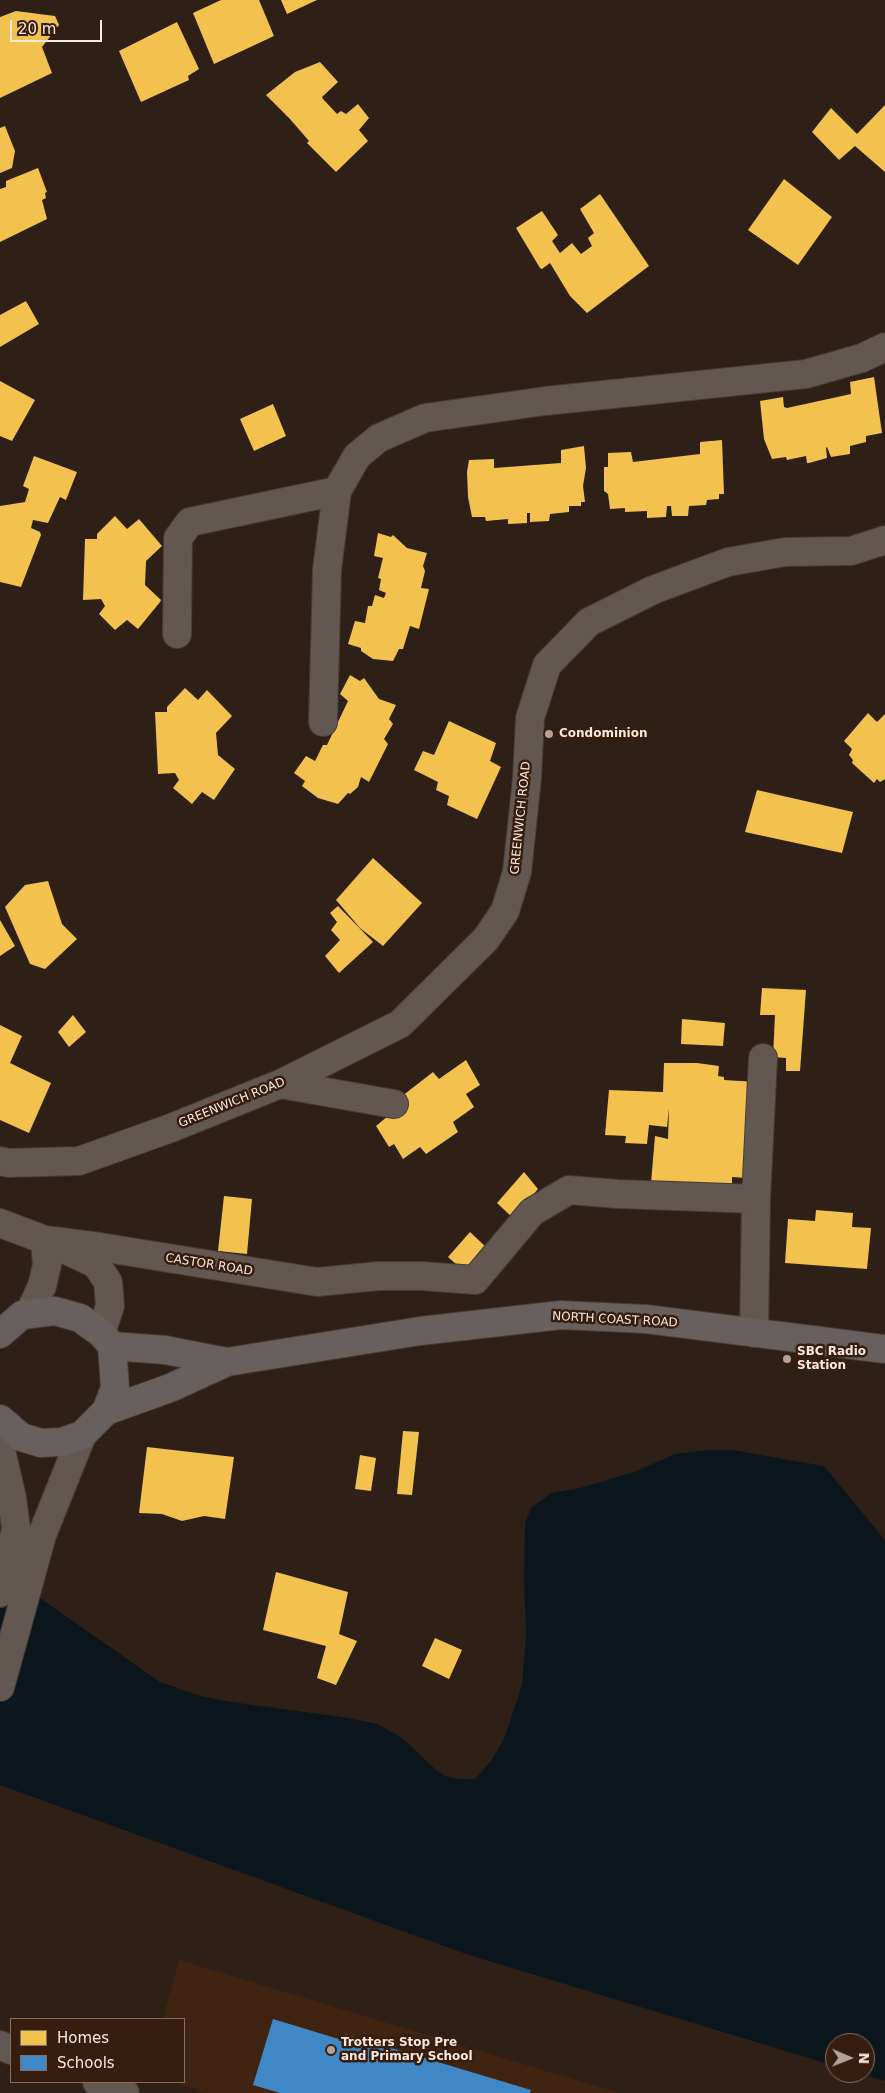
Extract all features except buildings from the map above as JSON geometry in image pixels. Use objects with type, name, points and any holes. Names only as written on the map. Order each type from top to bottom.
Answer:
[{"type":"main road","points":[[0,1334],[17,1312],[55,1311],[80,1318],[107,1339],[226,1362]]},
{"type":"main road","name":"NORTH COAST ROAD","points":[[226,1362],[420,1331],[561,1315],[646,1319],[885,1349]]},
{"type":"main road","points":[[0,1419],[21,1437],[41,1443],[62,1442],[82,1435],[106,1411],[115,1388],[107,1339]]},
{"type":"main road","points":[[106,1411],[170,1388],[226,1362]]},
{"type":"street","points":[[323,722],[327,570],[337,490],[357,456],[379,438],[425,418],[545,401],[806,374],[862,358],[885,347]]},
{"type":"street","points":[[177,634],[178,538],[190,522],[337,490]]},
{"type":"street","name":"GREENWICH ROAD","points":[[0,1162],[79,1161],[171,1128],[280,1084],[400,1024],[486,939],[505,911],[517,872],[527,778],[530,718],[547,665],[589,622],[653,590],[728,562],[785,552],[851,551],[885,540]]},
{"type":"street","points":[[754,1333],[756,1199],[763,1058]]},
{"type":"street","points":[[280,1084],[394,1104]]},
{"type":"street","name":"CASTOR ROAD","points":[[0,1223],[44,1240],[100,1246],[317,1282],[379,1276],[422,1276],[475,1280],[532,1212],[568,1190],[618,1194],[756,1199]]},
{"type":"street","points":[[17,1312],[42,1286],[47,1265],[44,1240]]},
{"type":"street","points":[[44,1240],[96,1264],[108,1282],[110,1306],[107,1339]]},
{"type":"street","points":[[0,1687],[42,1535],[82,1435]]},
{"type":"street","points":[[0,1446],[12,1498],[16,1529],[0,1593]]},
{"type":"street","points":[[100,2083],[125,2093]]},
{"type":"shaded area","points":[[707,1450],[732,1450],[824,1466],[885,1540],[885,2081],[875,2078],[875,2033],[825,2033],[825,2063],[466,1954],[0,1785],[0,1570],[160,1682],[201,1696],[231,1702],[349,1718],[377,1724],[401,1737],[445,1776],[459,1779],[475,1779],[491,1761],[504,1739],[522,1685],[526,1636],[525,1523],[531,1508],[551,1493],[580,1488],[634,1472],[675,1454]]},
{"type":"shaded area","name":"Trotters Stop Pre and Primary School","points":[[179,1960],[619,2093],[207,2093],[177,2083],[185,2083],[185,2018],[163,2018]]},
{"type":"place","name":"Condominion","points":[[549,734]]},
{"type":"place","name":"SBC Radio Station","points":[[787,1359]]},
{"type":"place","name":"Trotters Stop Pre and Primary School","points":[[331,2050]]}]
